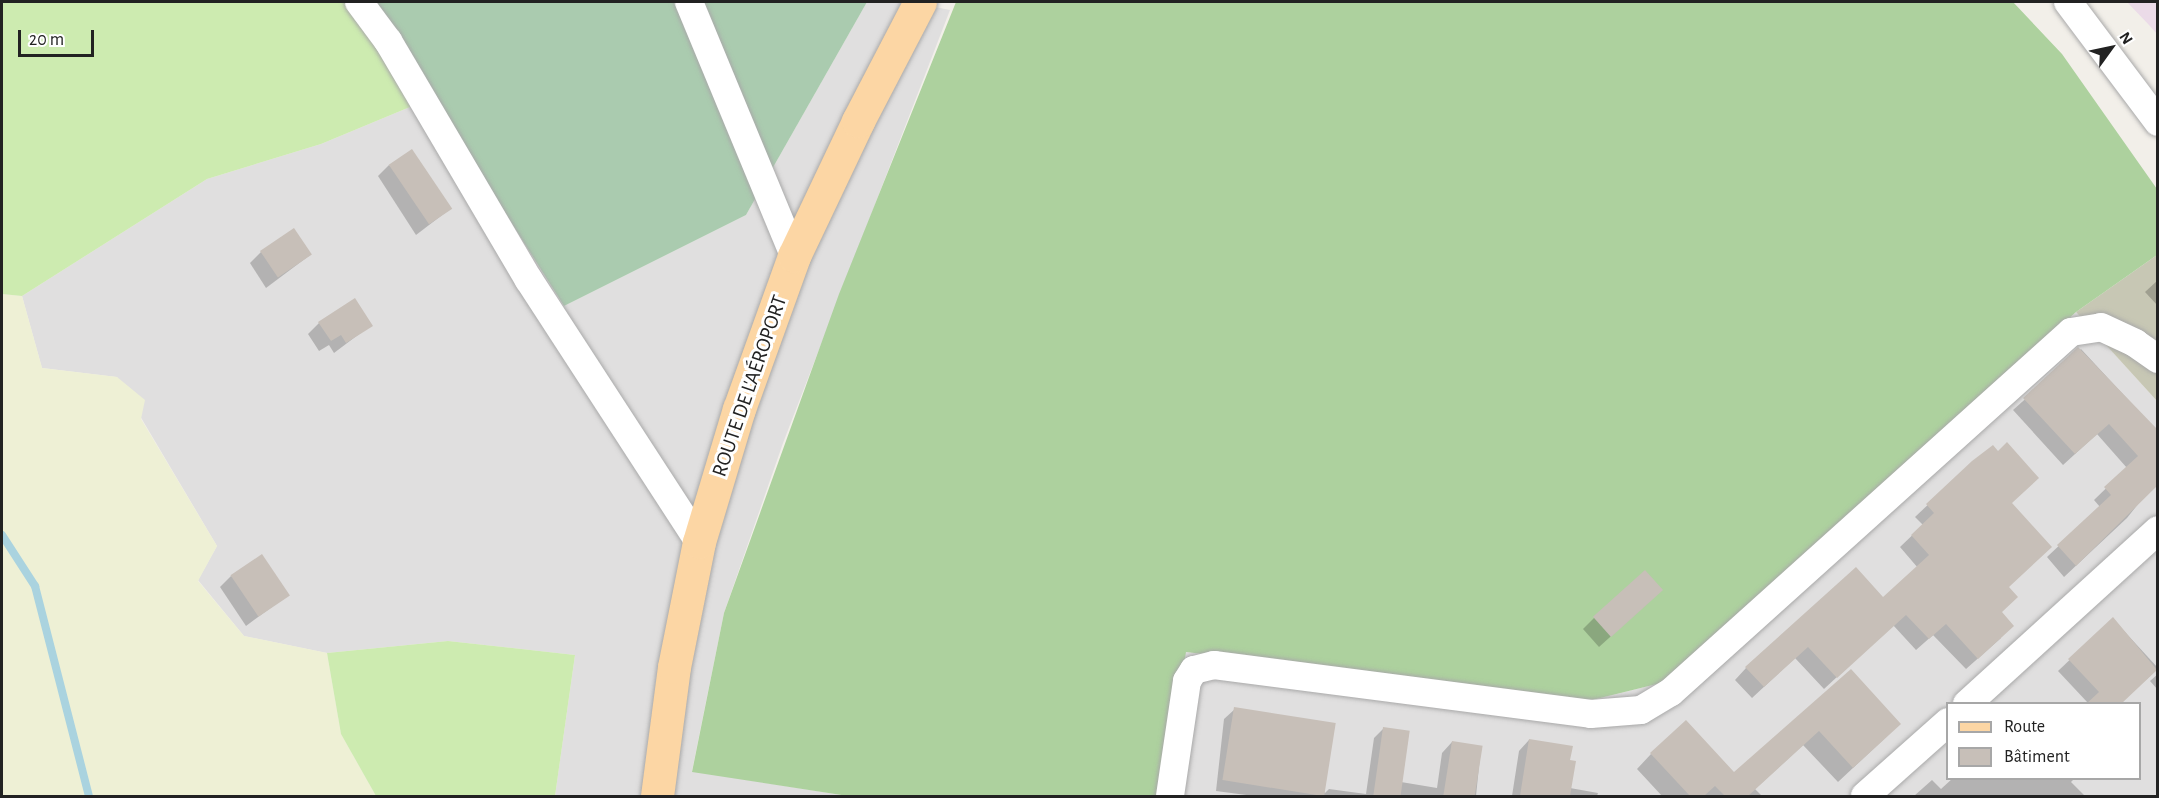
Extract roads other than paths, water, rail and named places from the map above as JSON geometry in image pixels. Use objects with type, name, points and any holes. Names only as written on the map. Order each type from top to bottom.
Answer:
[{"type":"main road","name":"ROUTE DE L'AÉROPORT","points":[[657,796],[674,667],[699,542],[739,409],[794,256],[858,121],[920,2]]},
{"type":"street","points":[[359,2],[388,41],[529,280],[699,542]]},
{"type":"street","points":[[689,2],[794,256]]},
{"type":"street","points":[[2068,2],[2157,122]]},
{"type":"street","points":[[1170,796],[1187,681],[1194,670],[1214,665],[1591,714],[1641,710],[1671,692],[2071,332],[2101,327],[2135,343],[2157,360]]},
{"type":"street","points":[[1969,702],[2157,530]]},
{"type":"street","points":[[1865,796],[1946,723]]},
{"type":"waterway","points":[[2,535],[35,586],[89,796]]}]
